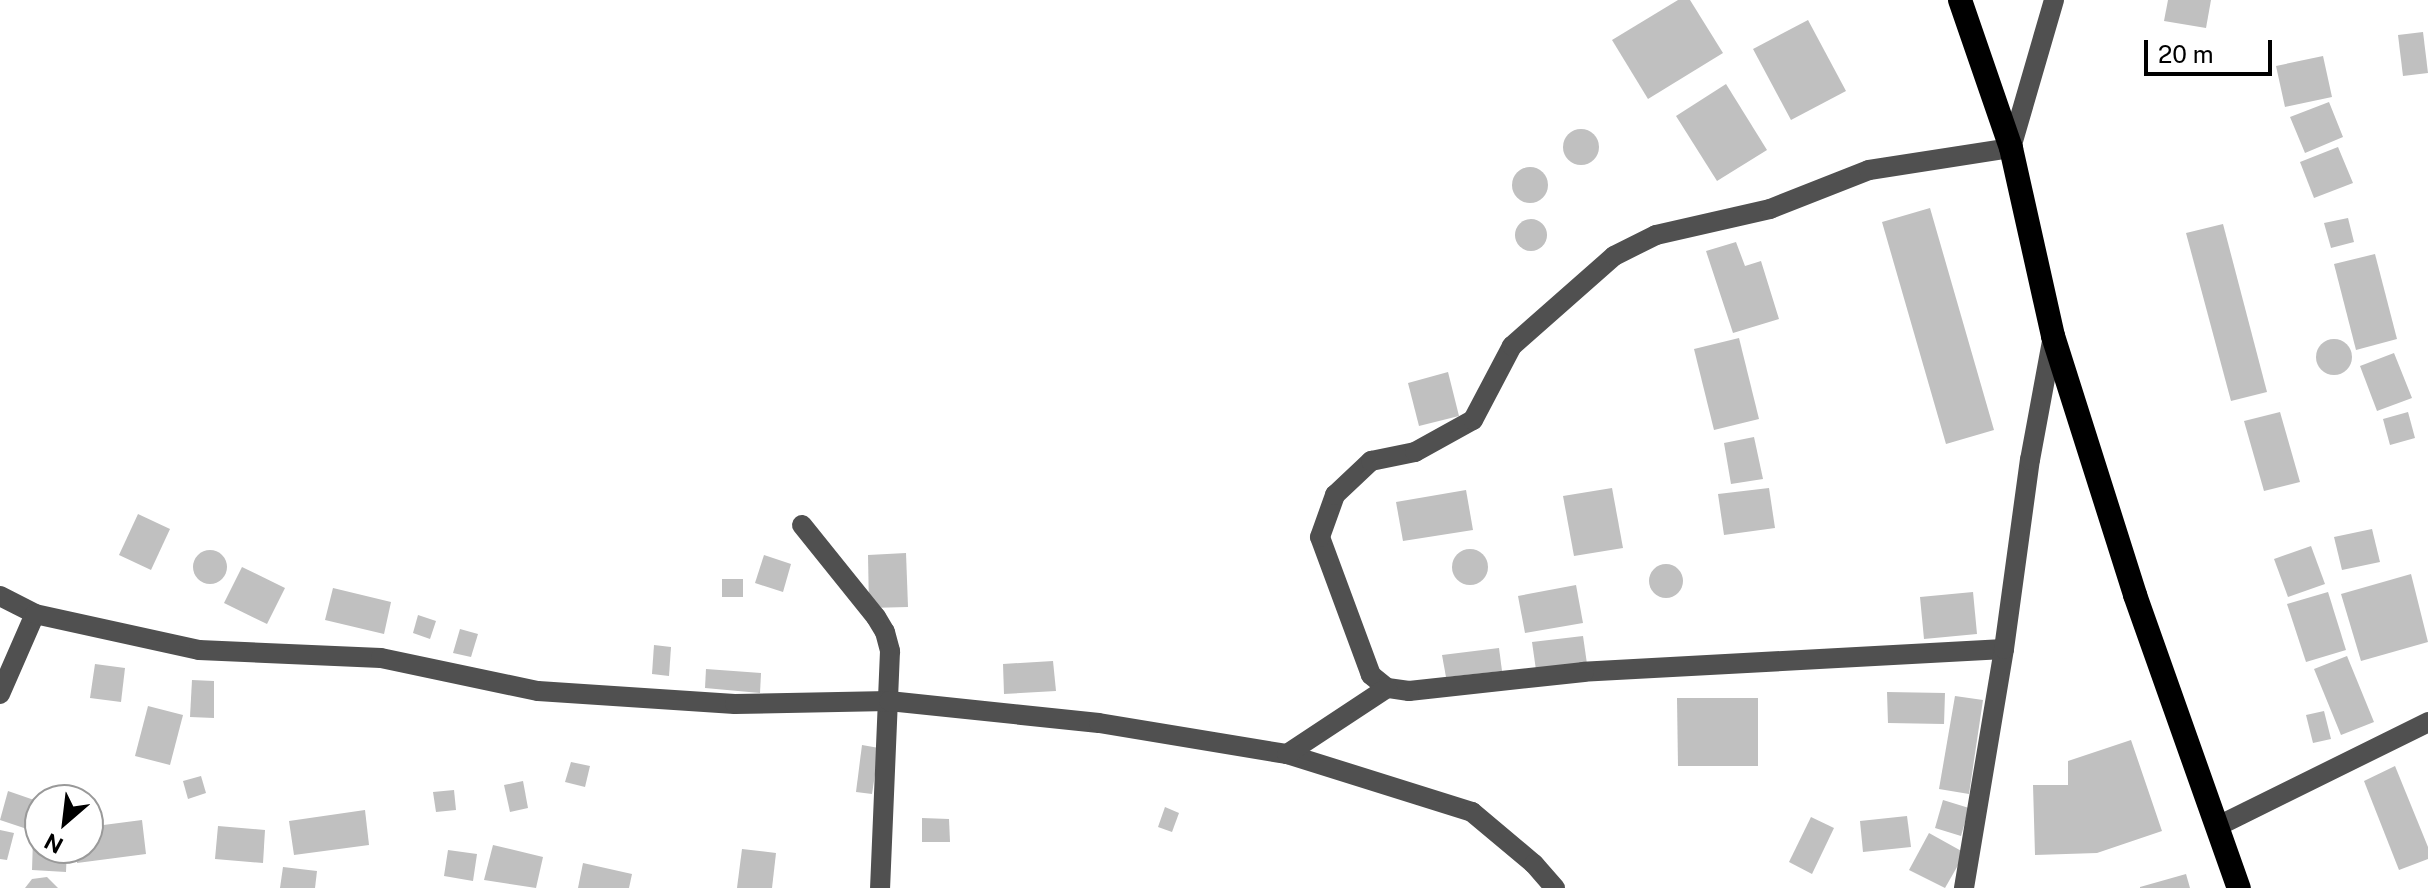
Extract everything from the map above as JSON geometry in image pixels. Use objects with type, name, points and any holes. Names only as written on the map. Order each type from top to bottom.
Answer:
[{"type":"highway","points":[[1960,0],[2011,148],[2053,336],[2135,595],[2239,888]]},
{"type":"street","points":[[2004,649],[1584,672],[1409,691],[1387,688],[1371,675],[1320,537],[1335,495],[1371,461],[1415,452],[1473,420],[1512,346],[1614,256],[1656,235],[1770,209],[1869,170],[2011,148],[2054,0]]},
{"type":"street","points":[[1964,888],[2004,649],[2030,460],[2053,336]]},
{"type":"street","points":[[802,525],[885,632],[890,651],[880,888]]},
{"type":"street","points":[[0,596],[35,614],[199,650],[381,658],[538,691],[735,704],[889,701],[1099,723],[1287,754],[1472,812],[1534,864],[1555,888]]},
{"type":"street","points":[[0,694],[35,614]]},
{"type":"street","points":[[1287,754],[1387,688]]},
{"type":"street","points":[[2216,827],[2428,722]]},
{"type":"building","points":[[1678,0],[1690,0],[1723,53],[1648,99],[1612,40]]},
{"type":"building","points":[[2168,0],[2211,0],[2206,28],[2164,21]]},
{"type":"building","points":[[1808,20],[1846,91],[1791,120],[1753,49]]},
{"type":"building","points":[[2423,32],[2428,73],[2403,76],[2398,35]]},
{"type":"building","points":[[2323,56],[2332,97],[2285,107],[2276,66]]},
{"type":"building","points":[[1726,84],[1767,150],[1717,181],[1676,116]]},
{"type":"building","points":[[2329,102],[2343,137],[2305,153],[2290,117]]},
{"type":"building","points":[[1581,129],[1594,134],[1599,147],[1594,160],[1581,165],[1568,160],[1563,147],[1568,134]]},
{"type":"building","points":[[2338,147],[2353,183],[2314,198],[2300,162]]},
{"type":"building","points":[[1530,167],[1543,172],[1548,185],[1543,198],[1530,203],[1517,198],[1512,185],[1517,172]]},
{"type":"building","points":[[1930,208],[1994,430],[1946,444],[1882,222]]},
{"type":"building","points":[[2348,218],[2354,242],[2331,248],[2324,223]]},
{"type":"building","points":[[1531,219],[1542,224],[1547,235],[1542,246],[1531,251],[1520,246],[1515,235],[1520,224]]},
{"type":"building","points":[[2223,224],[2267,392],[2231,401],[2186,233]]},
{"type":"building","points":[[1736,242],[1745,266],[1761,261],[1779,319],[1733,333],[1706,251]]},
{"type":"building","points":[[2375,254],[2397,339],[2356,350],[2334,264]]},
{"type":"building","points":[[1739,338],[1759,419],[1714,430],[1694,349]]},
{"type":"building","points":[[2334,339],[2347,344],[2352,357],[2347,370],[2334,375],[2321,370],[2316,357],[2321,344]]},
{"type":"building","points":[[2394,353],[2412,398],[2377,411],[2360,366]]},
{"type":"building","points":[[1448,372],[1459,416],[1419,426],[1408,383]]},
{"type":"building","points":[[2280,412],[2300,482],[2264,491],[2244,421]]},
{"type":"building","points":[[2408,412],[2415,438],[2390,445],[2383,419]]},
{"type":"building","points":[[1754,437],[1763,479],[1731,484],[1724,443]]},
{"type":"building","points":[[1612,488],[1623,548],[1574,556],[1563,496]]},
{"type":"building","points":[[1769,488],[1775,528],[1724,535],[1718,494]]},
{"type":"building","points":[[1466,490],[1473,530],[1403,541],[1396,502]]},
{"type":"building","points":[[138,514],[170,529],[151,570],[119,555]]},
{"type":"building","points":[[2372,529],[2380,562],[2342,570],[2334,537]]},
{"type":"building","points":[[2311,546],[2325,584],[2288,597],[2274,559]]},
{"type":"building","points":[[1470,549],[1483,554],[1488,567],[1483,580],[1470,585],[1457,580],[1452,567],[1457,554]]},
{"type":"building","points":[[210,550],[222,555],[227,567],[222,579],[210,584],[198,579],[193,567],[198,555]]},
{"type":"building","points":[[906,553],[908,607],[869,608],[868,555]]},
{"type":"building","points":[[764,555],[791,564],[783,592],[755,583]]},
{"type":"building","points":[[1666,564],[1678,569],[1683,581],[1678,593],[1666,598],[1654,593],[1649,581],[1654,569]]},
{"type":"building","points":[[242,567],[285,588],[267,624],[224,603]]},
{"type":"building","points":[[2411,574],[2428,642],[2361,661],[2341,594]]},
{"type":"building","points":[[722,579],[743,579],[743,597],[722,597]]},
{"type":"building","points":[[1576,585],[1583,623],[1525,633],[1518,596]]},
{"type":"building","points":[[333,588],[391,602],[384,634],[325,620]]},
{"type":"building","points":[[1973,592],[1977,634],[1924,639],[1920,597]]},
{"type":"building","points":[[2328,592],[2346,650],[2306,662],[2287,604]]},
{"type":"building","points":[[418,615],[436,621],[430,639],[413,633]]},
{"type":"building","points":[[460,629],[478,634],[471,657],[453,653]]},
{"type":"building","points":[[1583,636],[1587,664],[1536,670],[1532,642]]},
{"type":"building","points":[[654,645],[671,647],[669,676],[652,674]]},
{"type":"building","points":[[1499,648],[1502,671],[1446,677],[1442,655]]},
{"type":"building","points":[[2347,656],[2374,722],[2341,735],[2314,669]]},
{"type":"building","points":[[1053,661],[1056,691],[1004,694],[1003,664]]},
{"type":"building","points":[[95,664],[125,668],[121,702],[90,698]]},
{"type":"building","points":[[706,669],[761,673],[760,693],[705,688]]},
{"type":"building","points":[[192,680],[214,681],[214,718],[190,717]]},
{"type":"building","points":[[1887,692],[1945,693],[1944,724],[1888,723]]},
{"type":"building","points":[[1955,696],[1983,700],[1969,794],[1939,789]]},
{"type":"building","points":[[1677,698],[1758,698],[1758,766],[1678,766]]},
{"type":"building","points":[[148,706],[183,715],[170,765],[135,756]]},
{"type":"building","points":[[2324,711],[2331,739],[2313,743],[2306,715]]},
{"type":"building","points":[[2131,740],[2162,831],[2097,853],[2035,855],[2033,785],[2068,785],[2068,761]]},
{"type":"building","points":[[862,745],[879,748],[872,794],[856,792]]},
{"type":"building","points":[[571,762],[590,766],[585,787],[565,782]]},
{"type":"building","points":[[2395,766],[2428,847],[2428,859],[2399,870],[2364,781]]},
{"type":"building","points":[[201,776],[206,793],[188,799],[183,781]]},
{"type":"building","points":[[523,781],[528,808],[510,812],[504,785]]},
{"type":"building","points":[[454,790],[456,810],[436,812],[433,792]]},
{"type":"building","points":[[8,791],[24,797],[24,828],[0,820]]},
{"type":"building","points":[[1943,800],[1969,808],[1961,836],[1935,828]]},
{"type":"building","points":[[1165,807],[1179,813],[1172,832],[1158,827]]},
{"type":"building","points":[[365,810],[369,845],[294,855],[289,821]]},
{"type":"building","points":[[1907,816],[1911,847],[1863,852],[1860,821]]},
{"type":"building","points":[[1811,817],[1834,828],[1812,874],[1789,862]]},
{"type":"building","points":[[922,818],[949,819],[950,842],[922,842]]},
{"type":"building","points":[[142,820],[146,854],[104,859],[104,825]]},
{"type":"building","points":[[218,826],[265,830],[263,863],[215,859]]},
{"type":"building","points":[[0,830],[14,833],[7,860],[0,859]]},
{"type":"building","points":[[1929,833],[1965,853],[1945,888],[1909,870]]},
{"type":"building","points":[[493,845],[543,857],[536,888],[484,880]]},
{"type":"building","points":[[742,849],[776,853],[772,888],[737,888]]},
{"type":"building","points":[[448,850],[477,854],[473,881],[444,876]]},
{"type":"building","points":[[583,863],[632,874],[629,888],[578,888]]},
{"type":"building","points":[[32,864],[66,864],[66,872],[32,870]]},
{"type":"building","points":[[283,867],[317,871],[315,888],[280,888]]},
{"type":"building","points":[[2186,874],[2190,888],[2140,888],[2140,887]]},
{"type":"building","points":[[47,877],[58,888],[25,888],[32,879]]}]
